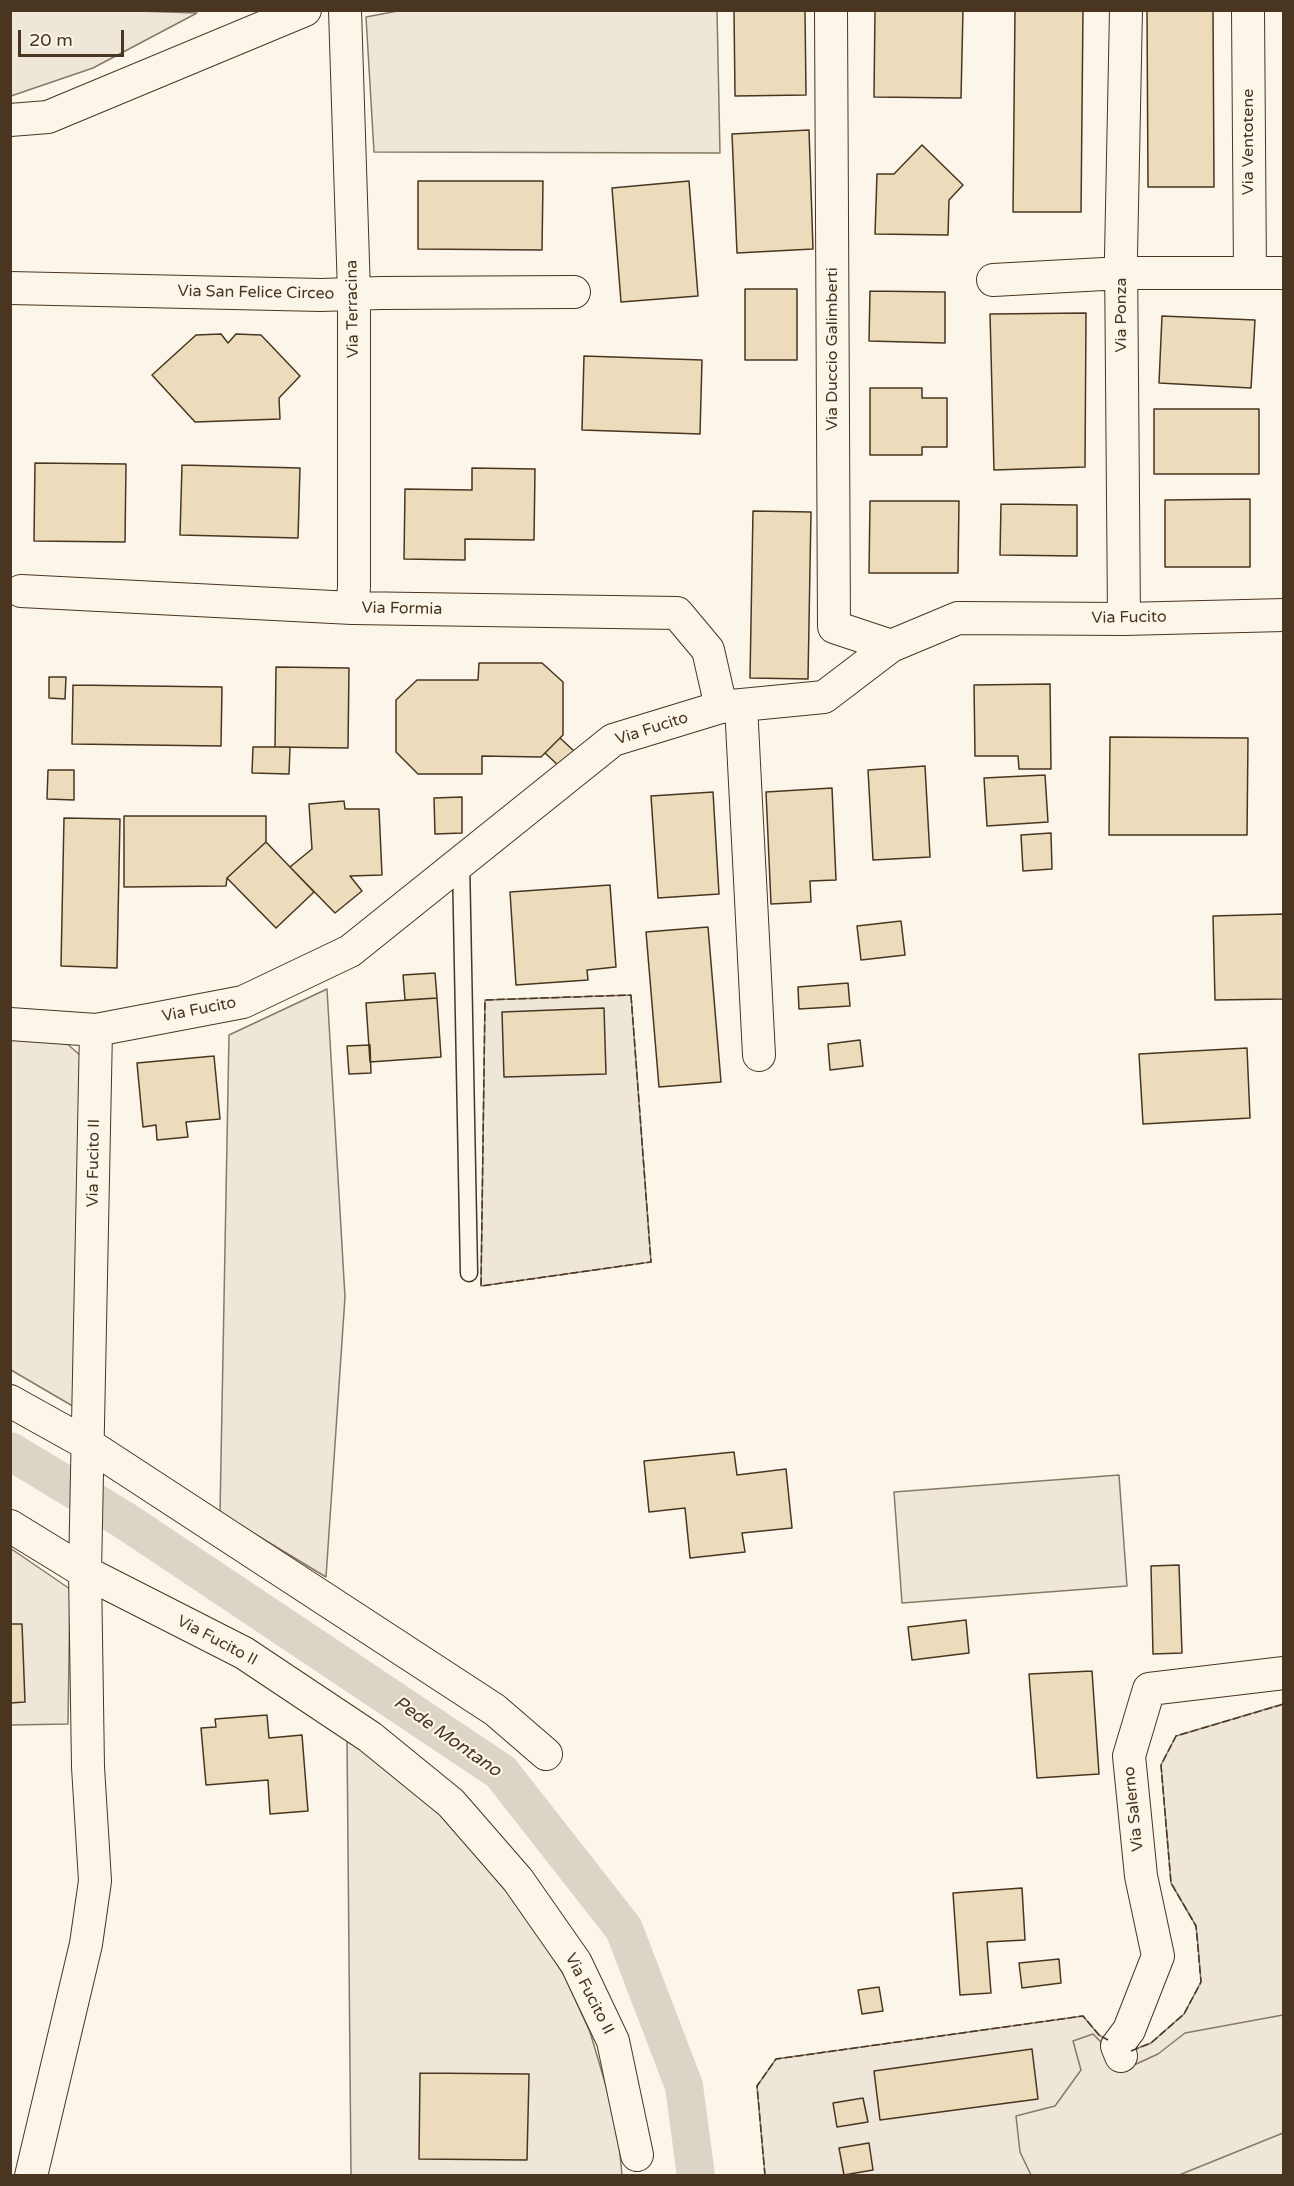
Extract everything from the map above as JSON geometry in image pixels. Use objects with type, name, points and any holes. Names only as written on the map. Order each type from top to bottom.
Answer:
[{"type":"street","points":[[10,120],[48,117],[305,10]]},
{"type":"street","name":"Via Terracina","points":[[345,10],[354,294],[354,587],[352,609]]},
{"type":"street","name":"Via Duccio Galimberti","points":[[831,10],[834,627],[891,646]]},
{"type":"street","name":"Via Ponza","points":[[1124,619],[1122,273],[1126,10]]},
{"type":"street","name":"Via Ventotene","points":[[1248,10],[1250,273]]},
{"type":"street","points":[[993,280],[1122,273],[1284,273]]},
{"type":"street","name":"Via San Felice Circeo","points":[[10,288],[321,295],[574,292]]},
{"type":"street","name":"Via Formia","points":[[21,591],[352,609],[677,613],[708,651],[731,706]]},
{"type":"street","name":"Via Fucito","points":[[10,1024],[96,1030],[243,1002],[350,951],[613,740],[731,706],[824,697],[891,646],[958,618],[1124,619],[1284,615]]},
{"type":"street","points":[[731,706],[759,1055]]},
{"type":"street","name":"Via Fucito II","points":[[96,1030],[85,1572],[244,1653],[370,1737],[451,1803],[518,1881],[576,1963],[613,2041],[637,2155]]},
{"type":"street","points":[[10,1401],[88,1455],[495,1710],[546,1754]]},
{"type":"street","points":[[10,1526],[85,1572],[88,1767],[95,1881],[86,1944],[31,2175]]},
{"type":"street","name":"Via Salerno","points":[[1120,2056],[1117,2046],[1129,2030],[1158,1956],[1141,1876],[1129,1756],[1149,1689],[1284,1673]]},
{"type":"lane","points":[[461,862],[469,1273]]},
{"type":"shaded area","points":[[403,10],[717,11],[720,153],[374,152],[366,17]]},
{"type":"shaded area","points":[[11,11],[197,13],[93,68],[11,96]]},
{"type":"shaded area","points":[[327,989],[345,1297],[326,1577],[220,1513],[229,1035]]},
{"type":"shaded area","points":[[631,995],[651,1262],[481,1286],[485,1000]]},
{"type":"shaded area","points":[[11,1040],[63,1040],[82,1057],[76,1408],[11,1370]]},
{"type":"shaded area","points":[[1119,1475],[1127,1586],[902,1603],[894,1492]]},
{"type":"shaded area","points":[[10,1548],[70,1589],[68,1724],[11,1725]]},
{"type":"shaded area","points":[[1283,1704],[1283,2175],[765,2175],[757,2086],[776,2059],[1083,2016],[1099,2035],[1127,2052],[1151,2043],[1184,2014],[1201,1982],[1198,1945],[1196,1926],[1171,1883],[1161,1765],[1176,1736]]},
{"type":"shaded area","points":[[347,1738],[442,1814],[509,1890],[564,1975],[590,2032],[617,2123],[622,2175],[351,2175]]},
{"type":"shaded area","points":[[1283,2015],[1283,2133],[1179,2175],[1031,2175],[1020,2152],[1016,2116],[1055,2106],[1081,2070],[1073,2041],[1093,2034],[1106,2047],[1134,2065],[1158,2054],[1185,2033]]},
{"type":"building","points":[[734,10],[805,10],[806,95],[735,96]]},
{"type":"building","points":[[875,10],[963,10],[961,98],[874,97]]},
{"type":"building","points":[[1015,10],[1083,10],[1081,212],[1013,212]]},
{"type":"building","points":[[1147,10],[1213,10],[1214,187],[1148,187]]},
{"type":"building","points":[[809,130],[813,249],[737,253],[732,134]]},
{"type":"building","points":[[922,145],[963,185],[949,200],[948,235],[875,234],[877,174],[894,174]]},
{"type":"building","points":[[418,181],[543,181],[542,250],[418,249]]},
{"type":"building","points":[[689,181],[698,296],[621,302],[612,188]]},
{"type":"building","points":[[745,289],[797,289],[797,360],[745,360]]},
{"type":"building","points":[[870,291],[945,292],[945,343],[869,341]]},
{"type":"building","points":[[1086,313],[1085,467],[994,470],[990,314]]},
{"type":"building","points":[[1162,316],[1255,320],[1251,388],[1159,383]]},
{"type":"building","points":[[221,334],[228,343],[236,334],[261,335],[300,376],[279,398],[280,419],[195,422],[152,375],[196,335]]},
{"type":"building","points":[[584,356],[702,360],[700,434],[582,430]]},
{"type":"building","points":[[870,388],[922,388],[922,398],[947,398],[947,447],[922,447],[922,455],[870,455]]},
{"type":"building","points":[[1154,409],[1259,409],[1259,474],[1154,474]]},
{"type":"building","points":[[35,463],[126,464],[125,542],[34,541]]},
{"type":"building","points":[[182,465],[300,468],[298,538],[180,535]]},
{"type":"building","points":[[472,468],[535,469],[534,540],[465,539],[465,560],[404,559],[405,489],[472,490]]},
{"type":"building","points":[[1250,499],[1250,567],[1165,567],[1165,500]]},
{"type":"building","points":[[870,501],[959,501],[958,573],[869,573]]},
{"type":"building","points":[[1001,504],[1077,505],[1077,556],[1000,555]]},
{"type":"building","points":[[753,511],[811,512],[808,679],[750,678]]},
{"type":"building","points":[[479,663],[542,663],[563,682],[563,735],[541,757],[482,756],[482,774],[418,774],[396,752],[396,700],[417,680],[478,680]]},
{"type":"building","points":[[276,667],[349,668],[348,748],[275,747]]},
{"type":"building","points":[[49,677],[66,677],[65,699],[49,698]]},
{"type":"building","points":[[1050,684],[1051,769],[1019,769],[1018,756],[975,756],[974,685]]},
{"type":"building","points":[[73,685],[222,687],[221,746],[72,744]]},
{"type":"building","points":[[1110,737],[1248,738],[1247,835],[1109,835]]},
{"type":"building","points":[[560,738],[574,751],[559,766],[545,753]]},
{"type":"building","points":[[253,747],[290,747],[289,774],[252,773]]},
{"type":"building","points":[[925,766],[930,857],[873,860],[868,770]]},
{"type":"building","points":[[48,770],[74,770],[74,800],[47,799]]},
{"type":"building","points":[[1045,775],[1048,822],[987,826],[984,778]]},
{"type":"building","points":[[832,788],[836,880],[810,881],[811,902],[771,904],[766,792]]},
{"type":"building","points":[[713,792],[719,894],[658,898],[651,796]]},
{"type":"building","points":[[462,797],[462,833],[435,834],[434,798]]},
{"type":"building","points":[[344,801],[345,809],[379,809],[382,875],[350,876],[362,891],[335,913],[290,867],[312,849],[309,804]]},
{"type":"building","points":[[124,816],[266,816],[266,842],[227,878],[226,886],[124,887]]},
{"type":"building","points":[[64,818],[120,819],[117,968],[61,966]]},
{"type":"building","points":[[1051,833],[1052,869],[1023,871],[1021,835]]},
{"type":"building","points":[[266,842],[314,892],[276,928],[227,878]]},
{"type":"building","points":[[610,885],[616,967],[587,970],[588,980],[516,985],[510,892]]},
{"type":"building","points":[[1284,914],[1284,999],[1215,1000],[1213,916]]},
{"type":"building","points":[[901,921],[905,955],[861,960],[857,926]]},
{"type":"building","points":[[708,927],[721,1082],[659,1087],[646,932]]},
{"type":"building","points":[[435,973],[437,998],[405,1000],[403,975]]},
{"type":"building","points":[[848,983],[850,1006],[799,1009],[798,987]]},
{"type":"building","points":[[437,998],[441,1057],[370,1062],[366,1003]]},
{"type":"building","points":[[604,1008],[606,1074],[504,1077],[502,1012]]},
{"type":"building","points":[[860,1040],[863,1066],[830,1070],[828,1044]]},
{"type":"building","points":[[370,1045],[371,1073],[349,1074],[347,1046]]},
{"type":"building","points":[[1247,1048],[1250,1118],[1143,1124],[1139,1054]]},
{"type":"building","points":[[214,1056],[220,1119],[186,1122],[188,1137],[157,1140],[156,1125],[143,1127],[137,1063]]},
{"type":"building","points":[[734,1452],[737,1475],[786,1469],[792,1528],[742,1533],[745,1552],[690,1558],[685,1508],[649,1512],[644,1461]]},
{"type":"building","points":[[1179,1565],[1182,1653],[1153,1654],[1151,1566]]},
{"type":"building","points":[[966,1620],[969,1653],[912,1660],[908,1627]]},
{"type":"building","points":[[10,1624],[22,1624],[25,1702],[10,1703]]},
{"type":"building","points":[[1092,1671],[1099,1774],[1037,1778],[1029,1674]]},
{"type":"building","points":[[267,1715],[269,1738],[302,1735],[308,1811],[270,1814],[268,1780],[206,1785],[201,1728],[216,1727],[215,1719]]},
{"type":"building","points":[[1022,1888],[1025,1940],[987,1942],[991,1993],[960,1995],[953,1893]]},
{"type":"building","points":[[1059,1959],[1061,1983],[1022,1988],[1019,1963]]},
{"type":"building","points":[[879,1987],[883,2011],[862,2014],[858,1990]]},
{"type":"building","points":[[1032,2049],[1038,2099],[880,2120],[874,2071]]},
{"type":"building","points":[[420,2073],[529,2074],[527,2160],[419,2159]]},
{"type":"building","points":[[863,2098],[868,2122],[837,2127],[833,2103]]},
{"type":"building","points":[[869,2143],[873,2170],[844,2175],[839,2148]]},
{"type":"waterway","name":"Pede Montano","points":[[10,1451],[124,1520],[501,1772],[624,1929],[684,2086],[696,2176]]},
{"type":"fence","points":[[631,995],[651,1262],[481,1286],[485,1000],[631,995]]},
{"type":"fence","points":[[1131,2051],[1151,2043],[1184,2014],[1201,1982],[1196,1926],[1171,1883],[1161,1765],[1176,1736],[1284,1704]]},
{"type":"fence","points":[[765,2176],[757,2086],[776,2059],[1083,2016],[1099,2035],[1108,2040]]}]
